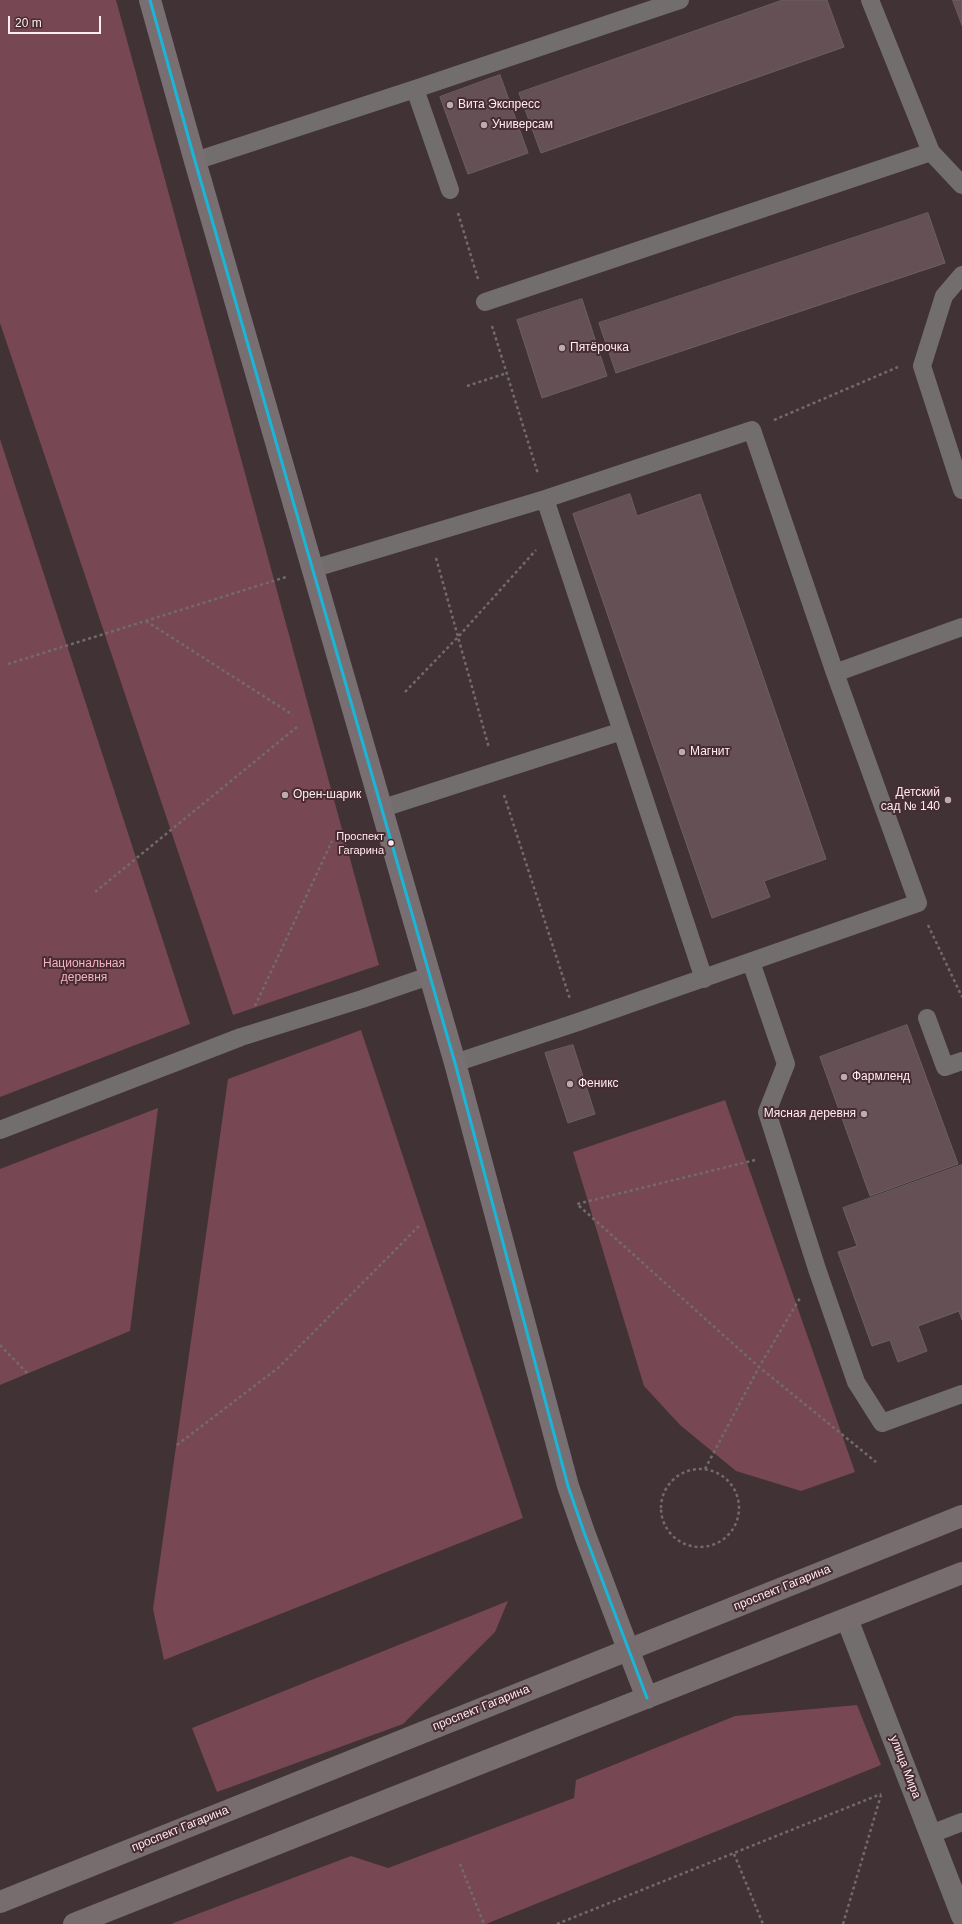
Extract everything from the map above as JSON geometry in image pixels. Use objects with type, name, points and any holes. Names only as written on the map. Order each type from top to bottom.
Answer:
[{"type":"main road","points":[[150,0],[194,161],[275,435],[380,809],[455,1063],[568,1486],[647,1698]]},
{"type":"main road","name":"проспект Гагарина","points":[[0,1902],[962,1516]]},
{"type":"main road","points":[[74,1924],[962,1573]]},
{"type":"street","name":"улица Мира","points":[[847,1619],[962,1916]]},
{"type":"lane","points":[[194,161],[680,0]]},
{"type":"lane","points":[[870,0],[931,152],[962,185]]},
{"type":"lane","points":[[415,89],[450,190]]},
{"type":"lane","points":[[485,302],[931,152]]},
{"type":"lane","points":[[962,275],[944,296],[922,366],[962,490]]},
{"type":"lane","points":[[312,569],[545,499],[752,430],[836,673],[918,903],[752,962],[455,1063]]},
{"type":"lane","points":[[545,499],[704,978]]},
{"type":"lane","points":[[836,673],[962,627]]},
{"type":"lane","points":[[380,809],[622,731]]},
{"type":"lane","points":[[752,962],[786,1064],[768,1112],[817,1269],[856,1382],[882,1423],[962,1394]]},
{"type":"lane","points":[[0,1130],[241,1037],[429,976]]},
{"type":"lane","points":[[927,1018],[945,1067],[962,1061]]},
{"type":"lane","points":[[931,1834],[962,1822]]},
{"type":"path","points":[[450,190],[545,499]]},
{"type":"path","points":[[775,419],[925,355]]},
{"type":"path","points":[[467,386],[507,372]]},
{"type":"path","points":[[405,692],[458,637],[555,529]]},
{"type":"path","points":[[8,664],[312,569]]},
{"type":"path","points":[[145,621],[293,715]]},
{"type":"path","points":[[95,892],[297,727]]},
{"type":"path","points":[[241,1037],[332,841]]},
{"type":"path","points":[[918,903],[962,997]]},
{"type":"path","points":[[781,1154],[577,1204],[759,1367],[876,1462]]},
{"type":"path","points":[[176,1445],[278,1368],[420,1225]]},
{"type":"path","points":[[705,1469],[759,1367],[817,1269]]},
{"type":"path","points":[[0,1345],[27,1373]]},
{"type":"path","points":[[691,1469],[705,1469],[724,1477],[728,1482],[737,1494],[739,1514],[732,1532],[717,1543],[698,1548],[680,1542],[667,1529],[661,1512],[662,1497],[668,1484],[679,1475],[691,1469]]},
{"type":"path","points":[[557,1924],[882,1794],[843,1924]]},
{"type":"path","points":[[734,1854],[763,1924]]},
{"type":"path","points":[[460,1864],[484,1924]]},
{"type":"green space","points":[[0,0],[116,0],[379,965],[233,1015],[0,323]]},
{"type":"green space","name":"Национальная деревня","points":[[0,439],[190,1024],[0,1097]]},
{"type":"green space","points":[[361,1030],[523,1518],[164,1660],[153,1609],[228,1079]]},
{"type":"green space","points":[[725,1100],[855,1472],[801,1491],[736,1471],[680,1425],[644,1386],[573,1152]]},
{"type":"green space","points":[[158,1108],[130,1331],[0,1385],[0,1169]]},
{"type":"green space","points":[[508,1601],[495,1632],[403,1724],[217,1792],[192,1728]]},
{"type":"green space","points":[[857,1705],[881,1765],[486,1924],[171,1924],[351,1856],[388,1868],[574,1798],[576,1780],[735,1716]]},
{"type":"building","points":[[783,0],[827,0],[844,47],[541,153],[519,93]]},
{"type":"building","points":[[953,0],[962,0],[962,25]]},
{"type":"building","name":"Универсам","points":[[500,75],[528,153],[468,174],[440,97]]},
{"type":"building","points":[[928,213],[945,263],[616,373],[599,323]]},
{"type":"building","name":"Пятёрочка","points":[[582,299],[607,376],[542,398],[517,320]]},
{"type":"building","points":[[630,494],[637,516],[700,494],[826,859],[764,881],[770,897],[712,918],[573,514]]},
{"type":"building","points":[[907,1025],[958,1164],[870,1196],[820,1057]]},
{"type":"building","name":"Феникс","points":[[573,1045],[595,1114],[568,1123],[545,1053]]},
{"type":"building","points":[[962,1165],[962,1320],[959,1311],[918,1326],[927,1351],[898,1362],[890,1340],[872,1346],[838,1252],[857,1246],[843,1208]]},
{"type":"transit line","points":[[150,0],[455,1063],[568,1486],[647,1698]]},
{"type":"place","name":"Вита Экспресс","points":[[450,105]]},
{"type":"place","name":"Универсам","points":[[484,125]]},
{"type":"place","name":"Пятёрочка","points":[[562,348]]},
{"type":"place","name":"Магнит","points":[[682,752]]},
{"type":"place","name":"Орен-шарик","points":[[285,795]]},
{"type":"place","name":"Детский сад № 140","points":[[948,800]]},
{"type":"place","name":"Проспект Гагарина","points":[[391,843]]},
{"type":"place","name":"Фармленд","points":[[844,1077]]},
{"type":"place","name":"Феникс","points":[[570,1084]]},
{"type":"place","name":"Мясная деревня","points":[[864,1114]]}]
